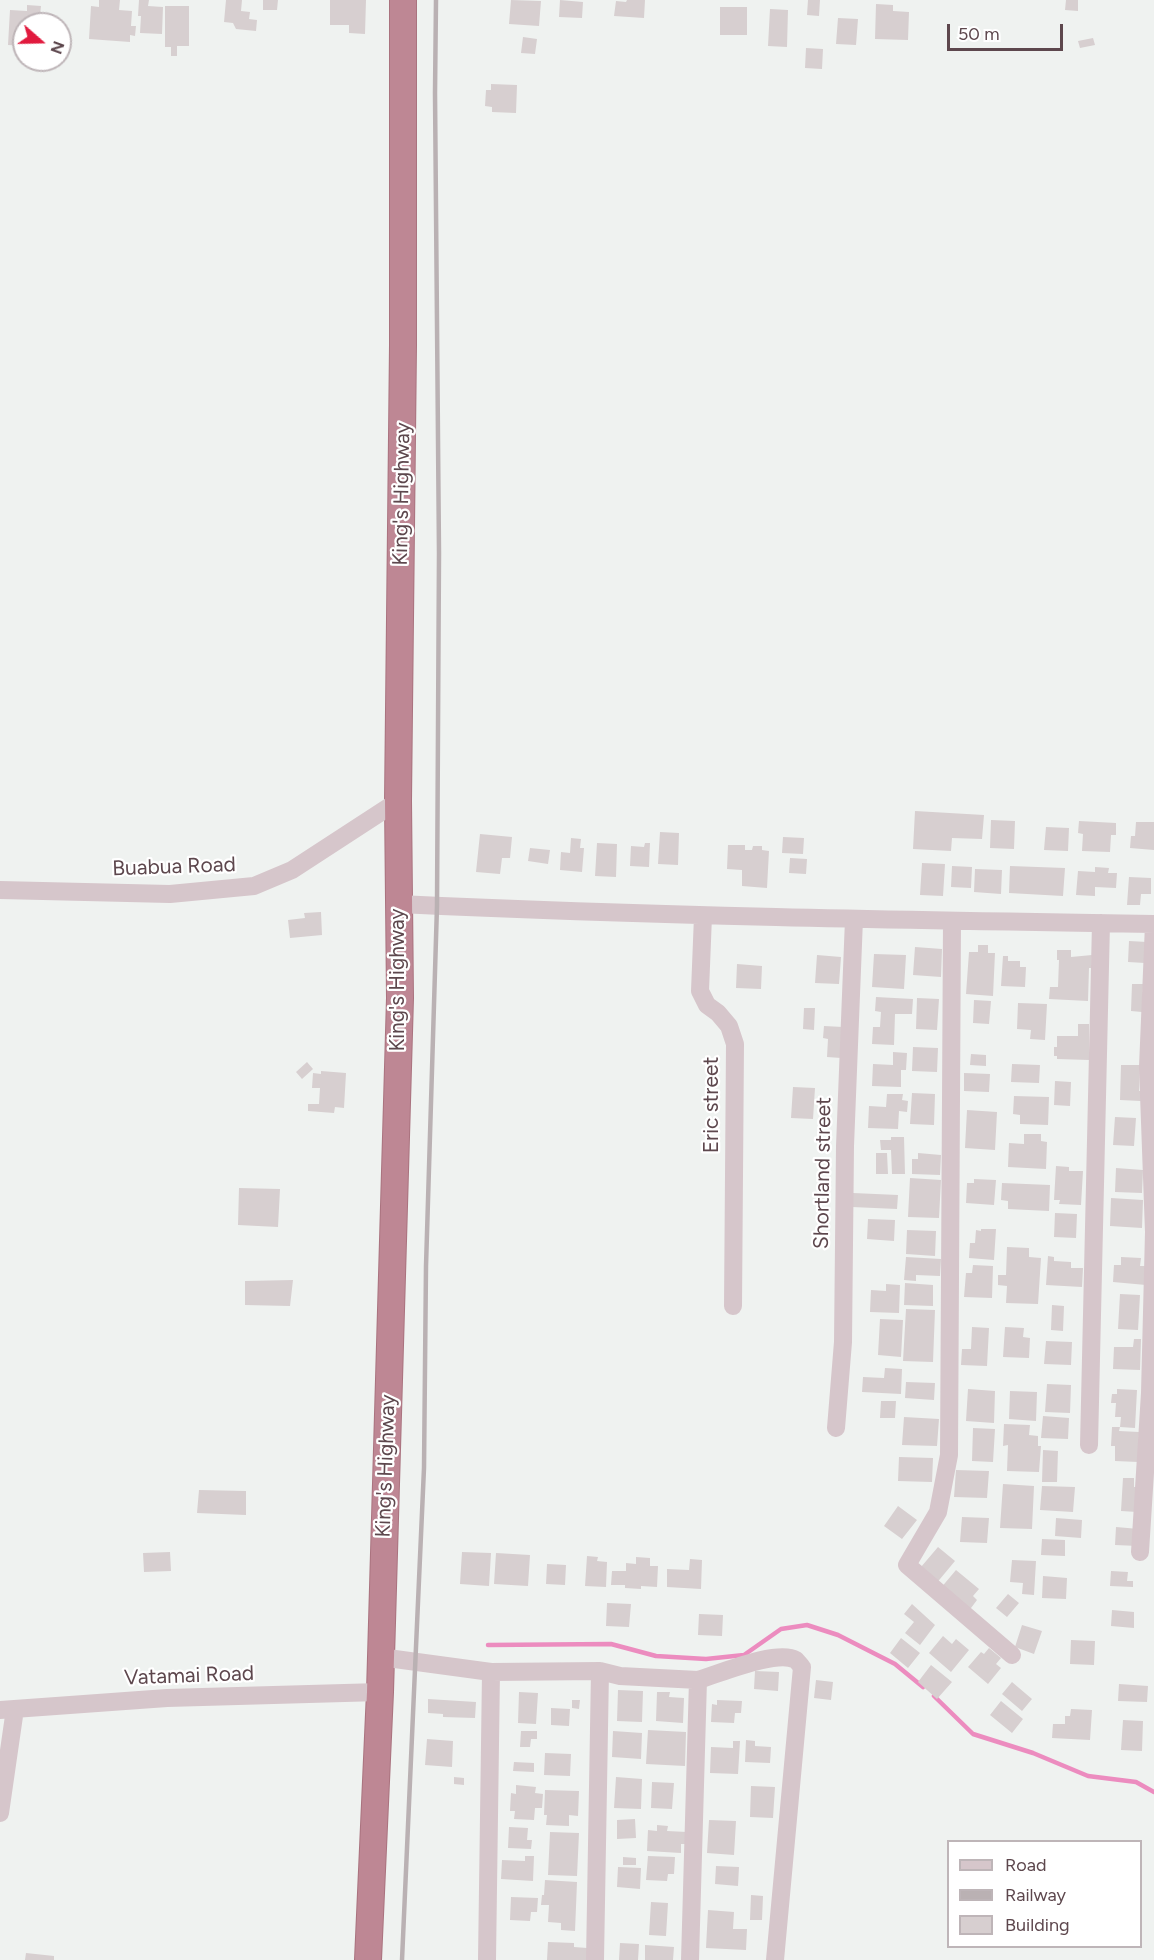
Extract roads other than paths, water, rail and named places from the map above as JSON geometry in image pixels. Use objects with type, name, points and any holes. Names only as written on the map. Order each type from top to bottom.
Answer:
[{"type":"highway","name":"King's Highway","points":[[368,1960],[380,1692],[400,998],[398,801],[403,356],[403,0]]},
{"type":"street","name":"Buabua Road","points":[[0,890],[170,894],[254,886],[292,870],[398,801]]},
{"type":"street","points":[[399,904],[543,912],[1154,924],[1148,1067],[1154,1232],[1150,1393],[1140,1552]]},
{"type":"street","name":"Eric street","points":[[703,916],[700,991],[707,1005],[718,1013],[729,1026],[735,1044],[733,1306]]},
{"type":"street","name":"Shortland street","points":[[836,1428],[843,1342],[845,1146],[854,919]]},
{"type":"street","points":[[952,921],[949,1455],[938,1512],[907,1565],[1012,1655]]},
{"type":"street","points":[[1089,1445],[1101,923]]},
{"type":"street","points":[[380,1657],[491,1672],[600,1671],[620,1676],[698,1680],[771,1658],[797,1660],[802,1667],[775,1960]]},
{"type":"street","points":[[595,1960],[600,1671]]},
{"type":"street","points":[[487,1960],[491,1672]]},
{"type":"street","points":[[690,1960],[698,1680]]},
{"type":"street","name":"Vatamai Road","points":[[7,1710],[167,1698],[380,1692]]},
{"type":"street","points":[[0,1813],[7,1710]]},
{"type":"waterway","points":[[488,1645],[611,1644],[656,1656],[706,1659],[744,1655],[781,1629],[807,1625],[838,1635],[895,1664],[923,1687]]},
{"type":"waterway","points":[[934,1696],[973,1734],[1033,1753],[1088,1776],[1136,1782],[1154,1792]]},
{"type":"railway","points":[[402,1960],[424,1468],[426,1266],[437,906],[439,553],[436,0]]}]
